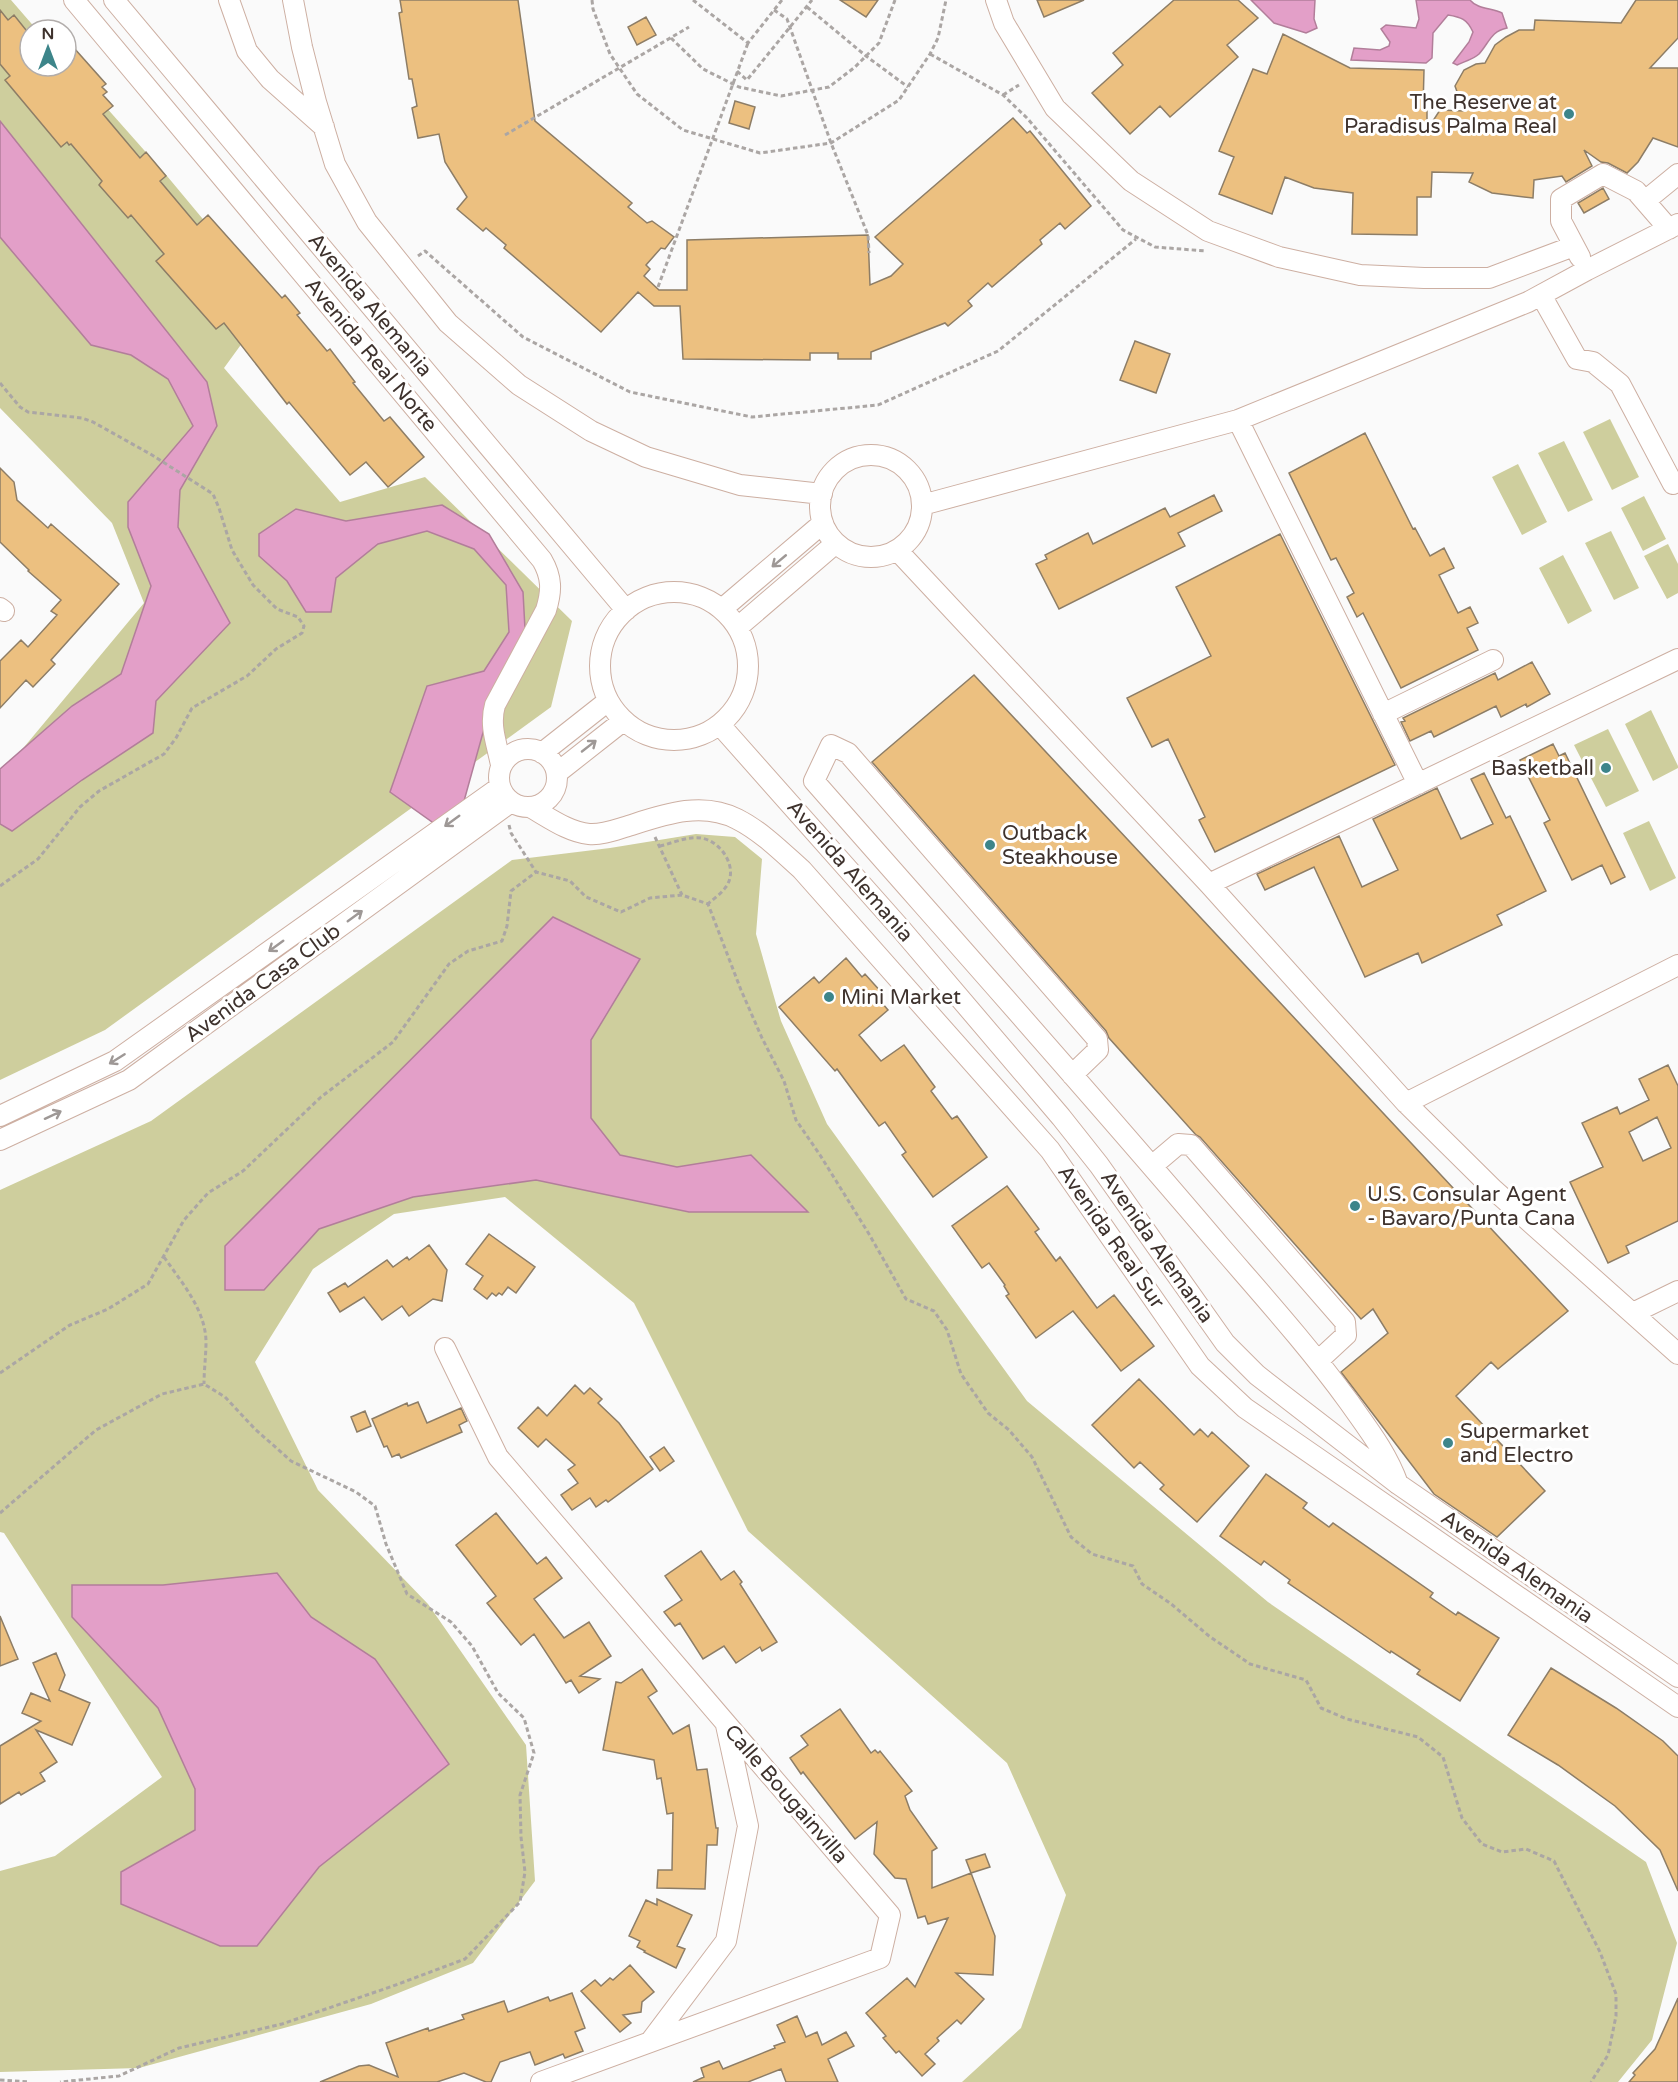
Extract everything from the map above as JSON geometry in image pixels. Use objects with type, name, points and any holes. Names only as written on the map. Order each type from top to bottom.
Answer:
[{"type":"street","name":"Avenida Real Norte","points":[[74,0],[545,566],[551,584],[546,610],[495,705],[492,716],[492,728],[501,765]]},
{"type":"street","name":"Avenida Alemania","points":[[114,0],[626,610]]},
{"type":"street","points":[[229,0],[247,51],[270,79],[324,127]]},
{"type":"street","points":[[293,0],[302,47],[336,164],[367,222],[448,323],[519,385],[591,431],[646,457],[740,485],[822,494]]},
{"type":"street","points":[[996,0],[1004,23],[1055,108],[1131,181],[1208,231],[1279,257],[1360,275],[1424,278],[1489,278],[1574,246]]},
{"type":"street","points":[[922,505],[1238,420],[1528,303],[1674,226],[1636,191],[1603,174],[1561,199],[1561,221],[1587,270]]},
{"type":"street","points":[[1645,201],[1678,174]]},
{"type":"street","points":[[1541,295],[1577,359],[1593,362],[1620,384],[1673,484]]},
{"type":"street","points":[[1238,420],[1418,784]]},
{"type":"street","points":[[862,456],[891,459],[904,467],[914,478],[920,491],[922,505],[920,523],[911,538],[897,550],[882,556],[866,557],[850,552],[836,543],[823,523],[820,509],[827,480],[836,469],[862,456]]},
{"type":"street","points":[[722,609],[823,523]]},
{"type":"street","points":[[738,627],[836,543]]},
{"type":"street","points":[[897,550],[1209,885],[1406,1103],[1494,1190],[1678,1354]]},
{"type":"street","points":[[684,592],[704,598],[722,609],[738,627],[747,647],[749,669],[745,690],[736,709],[720,725],[702,736],[681,741],[660,740],[640,733],[623,721],[608,701],[601,682],[599,662],[603,643],[612,624],[643,598],[663,593],[684,592]]},
{"type":"street","points":[[1209,885],[1678,659]]},
{"type":"street","points":[[1383,714],[1493,660]]},
{"type":"street","points":[[542,753],[608,701]]},
{"type":"street","points":[[556,773],[623,721]]},
{"type":"street","name":"Avenida Alemania","points":[[720,725],[901,929],[1054,1108],[1099,1165],[1225,1343],[1257,1375],[1398,1484],[1678,1677]]},
{"type":"street","points":[[495,739],[520,750]]},
{"type":"street","points":[[1072,1075],[1098,1050],[1097,1038],[848,753],[831,745],[814,781],[951,936],[1072,1075],[1152,1166],[1318,1360],[1380,1446],[1390,1462],[1398,1484]]},
{"type":"street","points":[[528,749],[542,753],[552,761],[556,773],[556,784],[552,795],[546,801],[514,799],[498,776],[501,765],[509,756],[520,750],[528,749]]},
{"type":"street","points":[[552,795],[561,825]]},
{"type":"street","name":"Avenida Real Sur","points":[[514,799],[561,825],[588,834],[602,834],[684,810],[711,811],[736,818],[767,840],[802,870],[1050,1150],[1200,1366],[1245,1408],[1678,1707]]},
{"type":"street","name":"Avenida Casa Club","points":[[0,1116],[115,1061],[514,799]]},
{"type":"street","name":"Avenida Casa Club","points":[[0,1140],[129,1080],[514,799]]},
{"type":"street","points":[[901,929],[951,936]]},
{"type":"street","points":[[1406,1103],[1678,964]]},
{"type":"street","points":[[1152,1166],[1178,1144],[1191,1145],[1345,1322],[1346,1335],[1318,1360]]},
{"type":"street","points":[[1633,1313],[1678,1291]]},
{"type":"street","name":"Calle Bougainvilla","points":[[445,1348],[498,1457],[890,1915],[880,1958],[541,2082]]},
{"type":"street","points":[[650,2042],[726,1941],[748,1826],[725,1722]]},
{"type":"path","points":[[592,0],[609,54],[637,94],[683,130],[760,153],[831,143],[898,100],[930,54],[938,38],[946,0]]},
{"type":"path","points":[[693,0],[748,43]]},
{"type":"path","points":[[658,287],[748,43],[782,0]]},
{"type":"path","points":[[737,71],[747,80],[812,0]]},
{"type":"path","points":[[671,38],[703,69],[733,84],[780,96],[829,87],[855,67],[879,43],[895,0]]},
{"type":"path","points":[[807,7],[908,87]]},
{"type":"path","points":[[774,10],[787,20],[790,27],[831,143],[868,235],[869,253]]},
{"type":"path","points":[[505,135],[689,27]]},
{"type":"path","points":[[930,54],[1003,95],[1027,118],[1123,230],[1136,239],[1155,247],[1192,251],[1213,251],[1234,240]]},
{"type":"path","points":[[404,268],[425,250],[523,337],[630,392],[752,417],[878,405],[998,351],[1136,239]]},
{"type":"path","points":[[0,383],[20,407],[39,414],[82,418],[152,455],[213,494],[232,550],[253,585],[266,601],[277,609],[298,617],[304,626],[302,633],[276,649],[247,676],[192,708],[176,738],[164,754],[99,790],[80,807],[38,859],[0,886]]},
{"type":"path","points":[[514,799],[508,819],[511,833],[536,872],[570,881],[586,897],[621,912],[650,898],[682,895],[708,904],[741,990],[784,1081],[796,1120],[869,1234],[906,1299],[934,1311],[947,1330],[961,1374],[988,1413],[1009,1430],[1032,1457],[1071,1538],[1092,1554],[1133,1566],[1142,1584],[1170,1603],[1209,1636],[1250,1664],[1306,1680],[1321,1708],[1347,1719],[1418,1737],[1443,1757],[1462,1818],[1482,1844],[1502,1852],[1526,1849],[1554,1861],[1600,1952],[1616,1994],[1616,2016],[1608,2055],[1591,2082]]},
{"type":"path","points":[[647,820],[682,895]]},
{"type":"path","points":[[660,846],[698,838],[709,840],[719,846],[726,856],[730,870],[729,878],[727,887],[708,904]]},
{"type":"path","points":[[0,1373],[70,1325],[108,1309],[147,1284],[184,1220],[208,1192],[243,1171],[321,1096],[393,1042],[449,964],[468,951],[502,941],[507,926],[511,891],[536,872]]},
{"type":"path","points":[[164,1257],[192,1297],[200,1315],[206,1339],[204,1384]]},
{"type":"path","points":[[0,1512],[96,1430],[162,1394],[204,1384],[225,1397],[255,1429],[291,1461],[356,1492],[375,1506],[386,1544],[407,1594],[451,1622],[472,1646],[498,1693],[524,1718],[534,1753],[520,1795],[525,1872],[520,1902],[465,1959],[282,2024],[179,2049],[119,2076],[60,2082]]},
{"type":"path","points":[[0,2080],[29,2082]]},
{"type":"green space","points":[[0,0],[11,0],[27,18],[18,18],[18,78],[78,78],[78,76],[167,176],[272,302],[224,368],[340,502],[425,477],[572,621],[551,707],[105,1030],[0,1080],[0,776],[144,603],[112,523],[0,408]]},
{"type":"green space","points":[[1610,419],[1639,477],[1612,490],[1583,432]]},
{"type":"green space","points":[[1564,441],[1593,500],[1568,512],[1538,453]]},
{"type":"green space","points":[[1518,464],[1547,522],[1522,535],[1492,477]]},
{"type":"green space","points":[[1644,496],[1666,539],[1643,551],[1621,508]]},
{"type":"green space","points":[[1611,531],[1639,588],[1614,600],[1585,543]]},
{"type":"green space","points":[[1668,544],[1678,564],[1678,593],[1667,599],[1644,556]]},
{"type":"green space","points":[[1563,555],[1592,611],[1568,624],[1539,568]]},
{"type":"green space","points":[[1651,710],[1678,766],[1653,781],[1625,724]]},
{"type":"green space","name":"Basketball","points":[[1608,729],[1639,791],[1606,807],[1574,745]]},
{"type":"green space","points":[[1649,821],[1676,878],[1650,891],[1623,833]]},
{"type":"green space","points":[[696,834],[735,837],[762,859],[756,934],[781,1021],[827,1124],[1027,1401],[1268,1602],[1646,1862],[1677,1943],[1652,2040],[1618,2082],[962,2082],[1021,2028],[1066,1895],[1007,1763],[748,1531],[634,1303],[505,1197],[394,1214],[313,1269],[255,1362],[318,1490],[428,1604],[526,1745],[535,1881],[473,1963],[371,2004],[139,2068],[0,2072],[0,1871],[55,1856],[162,1777],[4,1533],[0,1532],[0,1190],[151,1121],[512,860],[610,848]]},
{"type":"shaded area","points":[[1251,0],[1315,0],[1314,19],[1317,28],[1306,33],[1274,23]]},
{"type":"shaded area","points":[[1416,0],[1470,0],[1477,5],[1502,13],[1507,28],[1497,32],[1477,56],[1457,65],[1453,63],[1469,42],[1473,32],[1463,19],[1448,15],[1433,33],[1432,58],[1426,63],[1351,60],[1354,48],[1380,50],[1389,46],[1390,42],[1381,29],[1386,25],[1416,28],[1419,19]]},
{"type":"shaded area","points":[[0,121],[207,382],[217,426],[180,490],[178,527],[230,623],[156,701],[153,733],[82,780],[12,831],[0,824],[0,769],[72,706],[121,674],[151,586],[128,527],[128,502],[193,426],[168,379],[131,355],[91,345],[0,237]]},
{"type":"shaded area","points":[[442,505],[489,534],[523,592],[525,629],[506,681],[489,711],[464,801],[435,824],[390,792],[427,686],[484,671],[509,632],[506,585],[474,549],[427,531],[378,544],[336,578],[331,612],[306,612],[287,581],[259,556],[259,534],[296,509],[346,521]]},
{"type":"shaded area","points":[[553,917],[640,959],[591,1040],[591,1118],[620,1155],[677,1167],[751,1155],[808,1212],[689,1212],[536,1180],[413,1197],[319,1229],[264,1290],[225,1290],[225,1246]]},
{"type":"shaded area","points":[[277,1573],[311,1617],[375,1659],[449,1764],[319,1867],[257,1946],[220,1946],[121,1904],[121,1872],[195,1830],[195,1789],[158,1708],[72,1617],[72,1585],[163,1585]]},
{"type":"building","points":[[400,0],[518,0],[535,121],[632,203],[628,207],[647,223],[652,221],[674,237],[665,249],[661,248],[646,265],[650,269],[644,276],[659,290],[687,290],[687,240],[868,235],[870,285],[891,276],[903,264],[875,237],[1013,118],[1027,133],[1030,131],[1091,206],[1065,229],[1060,223],[1040,240],[1042,244],[992,287],[988,283],[968,301],[972,306],[948,326],[945,323],[871,352],[871,359],[838,359],[838,353],[810,353],[810,360],[683,359],[680,306],[654,306],[638,292],[601,332],[504,248],[506,245],[486,228],[483,231],[457,209],[467,197],[445,162],[439,134],[418,138],[412,108],[417,106],[412,79],[409,79],[399,13],[402,12]]},
{"type":"building","points":[[840,0],[878,0],[866,17]]},
{"type":"building","points":[[1037,0],[1084,0],[1044,17]]},
{"type":"building","points":[[1174,0],[1238,0],[1258,18],[1227,45],[1238,57],[1170,117],[1160,106],[1130,134],[1092,93],[1123,65],[1113,53]]},
{"type":"building","points":[[1636,0],[1678,0],[1678,38],[1650,68],[1678,68],[1678,147],[1653,138],[1638,162],[1627,173],[1608,163],[1601,162],[1584,150],[1592,166],[1566,182],[1562,176],[1534,180],[1533,198],[1492,193],[1469,182],[1473,173],[1432,172],[1431,197],[1417,197],[1417,235],[1352,234],[1353,193],[1314,188],[1285,177],[1272,214],[1219,194],[1234,157],[1219,151],[1253,69],[1267,74],[1283,34],[1350,68],[1424,70],[1423,109],[1427,109],[1427,130],[1440,110],[1464,111],[1455,86],[1464,70],[1476,64],[1485,63],[1495,45],[1506,37],[1519,30],[1534,30],[1535,20],[1621,23]]},
{"type":"building","points":[[0,10],[8,20],[14,15],[18,20],[18,78],[78,78],[78,52],[106,84],[102,87],[107,92],[103,95],[113,106],[103,114],[140,158],[146,152],[166,176],[160,181],[197,225],[208,215],[282,298],[285,295],[300,313],[297,315],[327,351],[330,349],[355,382],[353,383],[384,421],[390,417],[424,457],[388,487],[366,462],[350,475],[289,402],[287,404],[224,323],[216,329],[156,261],[164,254],[131,215],[128,218],[99,185],[102,181],[71,144],[67,142],[61,147],[5,80],[10,76],[0,64]]},
{"type":"building","points":[[646,17],[656,35],[637,45],[628,27]]},
{"type":"building","points":[[735,101],[755,107],[749,129],[729,123]]},
{"type":"building","points":[[1603,188],[1609,199],[1584,213],[1578,203]]},
{"type":"building","points":[[1135,341],[1170,354],[1156,393],[1120,380]]},
{"type":"building","points":[[1365,433],[1413,529],[1415,528],[1430,556],[1444,548],[1454,568],[1439,575],[1458,613],[1470,607],[1478,623],[1467,628],[1478,650],[1401,688],[1363,613],[1357,617],[1347,597],[1354,593],[1336,558],[1331,560],[1289,473]]},
{"type":"building","points":[[0,468],[14,482],[17,500],[48,528],[51,524],[119,584],[51,660],[55,664],[33,687],[26,680],[0,708],[0,661],[21,640],[28,647],[57,615],[51,611],[61,600],[0,542]]},
{"type":"building","points":[[1214,495],[1222,511],[1178,533],[1185,546],[1059,609],[1036,564],[1047,559],[1045,555],[1088,533],[1093,544],[1165,508],[1170,517]]},
{"type":"building","points":[[1280,534],[1395,765],[1215,852],[1199,820],[1205,817],[1168,739],[1152,747],[1127,698],[1211,656],[1176,587]]},
{"type":"building","points":[[1532,662],[1550,694],[1527,707],[1526,704],[1501,717],[1496,706],[1434,737],[1431,731],[1410,741],[1401,722],[1405,721],[1403,718],[1495,673],[1498,680]]},
{"type":"building","points":[[974,675],[1568,1311],[1498,1369],[1491,1362],[1456,1396],[1545,1491],[1497,1537],[1434,1494],[1341,1372],[1388,1333],[1373,1309],[1361,1319],[1109,1038],[1106,1031],[872,762]]},
{"type":"building","points":[[1553,744],[1559,756],[1565,753],[1625,877],[1611,884],[1602,865],[1572,880],[1544,823],[1550,820],[1520,760]]},
{"type":"building","points":[[1484,773],[1506,818],[1510,816],[1546,891],[1497,915],[1502,925],[1422,963],[1418,953],[1365,977],[1314,867],[1265,890],[1257,874],[1339,836],[1362,887],[1398,870],[1373,819],[1437,788],[1461,839],[1493,824],[1471,779]]},
{"type":"building","points":[[846,958],[862,977],[865,974],[882,993],[877,997],[888,1010],[859,1035],[881,1061],[904,1045],[935,1087],[931,1091],[952,1119],[957,1116],[987,1157],[933,1197],[902,1155],[906,1152],[885,1122],[879,1126],[837,1069],[835,1071],[779,1007],[814,977],[819,983]]},
{"type":"building","points":[[1668,1065],[1678,1086],[1678,1221],[1626,1246],[1629,1253],[1608,1263],[1570,1182],[1603,1167],[1582,1123],[1617,1107],[1620,1114],[1649,1100],[1639,1079]],"holes":[[[1657,1117],[1671,1148],[1643,1161],[1629,1132]]]},
{"type":"building","points":[[1007,1186],[1039,1229],[1035,1232],[1056,1261],[1060,1257],[1097,1308],[1114,1295],[1154,1346],[1121,1371],[1073,1311],[1036,1338],[1006,1296],[1009,1294],[1005,1285],[989,1263],[982,1268],[952,1226]]},
{"type":"building","points":[[489,1234],[535,1267],[516,1293],[508,1287],[502,1295],[499,1293],[496,1296],[492,1293],[487,1299],[474,1289],[483,1276],[466,1264]]},
{"type":"building","points":[[429,1245],[447,1270],[442,1301],[433,1299],[409,1316],[402,1306],[382,1320],[364,1297],[340,1312],[328,1293],[345,1283],[348,1287],[387,1260],[393,1267],[407,1257],[409,1260]]},
{"type":"building","points":[[1139,1379],[1194,1435],[1200,1429],[1208,1437],[1212,1432],[1249,1466],[1197,1522],[1160,1489],[1164,1485],[1140,1462],[1134,1468],[1092,1425]]},
{"type":"building","points":[[575,1385],[584,1394],[590,1388],[602,1399],[598,1403],[619,1423],[653,1469],[608,1502],[606,1500],[596,1507],[590,1498],[572,1510],[561,1495],[578,1483],[568,1470],[575,1465],[546,1439],[538,1447],[518,1428],[538,1407],[547,1416]]},
{"type":"building","points":[[418,1402],[427,1423],[461,1408],[467,1421],[459,1425],[462,1432],[401,1458],[399,1454],[392,1457],[387,1446],[384,1447],[372,1419],[407,1403],[408,1406]]},
{"type":"building","points":[[365,1411],[371,1426],[357,1432],[351,1417]]},
{"type":"building","points":[[664,1447],[674,1461],[660,1471],[650,1457]]},
{"type":"building","points":[[1266,1474],[1307,1503],[1303,1508],[1329,1527],[1333,1523],[1433,1593],[1430,1597],[1456,1615],[1458,1612],[1499,1638],[1460,1701],[1417,1674],[1420,1670],[1391,1651],[1390,1653],[1288,1583],[1290,1580],[1264,1561],[1261,1565],[1220,1536]]},
{"type":"building","points":[[496,1513],[537,1564],[546,1557],[562,1578],[534,1599],[564,1638],[589,1622],[611,1656],[580,1676],[600,1679],[579,1693],[571,1680],[566,1683],[534,1634],[521,1645],[487,1603],[496,1596],[456,1545]]},
{"type":"building","points":[[701,1551],[721,1580],[734,1571],[777,1642],[762,1651],[760,1647],[736,1663],[724,1646],[703,1659],[680,1623],[675,1626],[664,1612],[682,1600],[665,1576]]},
{"type":"building","points":[[0,1616],[18,1659],[0,1666]]},
{"type":"building","points":[[56,1653],[65,1675],[59,1690],[90,1703],[72,1745],[36,1730],[57,1762],[40,1773],[45,1781],[21,1795],[19,1792],[0,1804],[0,1746],[41,1721],[22,1713],[31,1693],[50,1701],[33,1663]]},
{"type":"building","points":[[1551,1668],[1616,1708],[1663,1741],[1678,1756],[1678,1891],[1660,1850],[1615,1806],[1558,1765],[1508,1735]]},
{"type":"building","points":[[642,1669],[657,1691],[648,1697],[673,1734],[689,1725],[697,1770],[707,1769],[716,1828],[718,1828],[717,1845],[707,1845],[705,1889],[657,1888],[658,1870],[672,1870],[673,1813],[667,1814],[661,1778],[657,1779],[654,1760],[603,1750],[616,1682],[621,1683]]},
{"type":"building","points":[[840,1709],[871,1753],[875,1750],[878,1753],[880,1751],[912,1791],[905,1796],[910,1810],[937,1848],[932,1851],[932,1888],[971,1873],[995,1936],[993,1975],[956,1973],[984,1999],[961,2024],[957,2020],[937,2038],[939,2041],[925,2054],[935,2064],[922,2076],[899,2051],[896,2053],[883,2038],[886,2036],[866,2013],[907,1978],[915,1987],[948,1918],[928,1924],[925,1916],[918,1918],[906,1879],[895,1878],[874,1854],[877,1822],[855,1839],[790,1758],[808,1745],[801,1736]]},
{"type":"building","points":[[985,1854],[990,1867],[971,1873],[966,1860]]},
{"type":"building","points":[[657,1899],[692,1915],[677,1946],[685,1949],[676,1968],[644,1952],[637,1947],[640,1941],[629,1936],[646,1900],[657,1905]]},
{"type":"building","points":[[630,1965],[654,1992],[642,2002],[641,2012],[623,2015],[631,2023],[620,2032],[581,1991],[595,1980],[601,1986],[610,1978],[613,1980]]},
{"type":"building","points":[[572,1993],[585,2028],[575,2032],[583,2051],[565,2058],[563,2054],[535,2065],[530,2052],[500,2062],[491,2082],[464,2073],[437,2082],[320,2082],[359,2066],[369,2065],[398,2077],[386,2043],[428,2028],[429,2031],[464,2019],[462,2015],[504,2001],[508,2012],[548,1997],[550,2001]]},
{"type":"building","points":[[1678,1998],[1678,2082],[1629,2082],[1635,2075],[1633,2073],[1655,2049]]},
{"type":"building","points":[[797,2016],[806,2037],[817,2032],[822,2045],[846,2032],[854,2046],[828,2059],[838,2082],[786,2082],[781,2069],[748,2082],[693,2082],[704,2077],[701,2068],[719,2061],[723,2069],[785,2042],[777,2025]]},
{"type":"place","name":"The Reserve at Paradisus Palma Real","points":[[1569,114]]},
{"type":"place","name":"Basketball","points":[[1606,768]]},
{"type":"place","name":"Outback Steakhouse","points":[[990,845]]},
{"type":"place","name":"Mini Market","points":[[829,997]]},
{"type":"place","name":"U.S. Consular Agent - Bavaro/Punta Cana","points":[[1355,1206]]},
{"type":"place","name":"Supermarket and Electro","points":[[1448,1443]]}]
